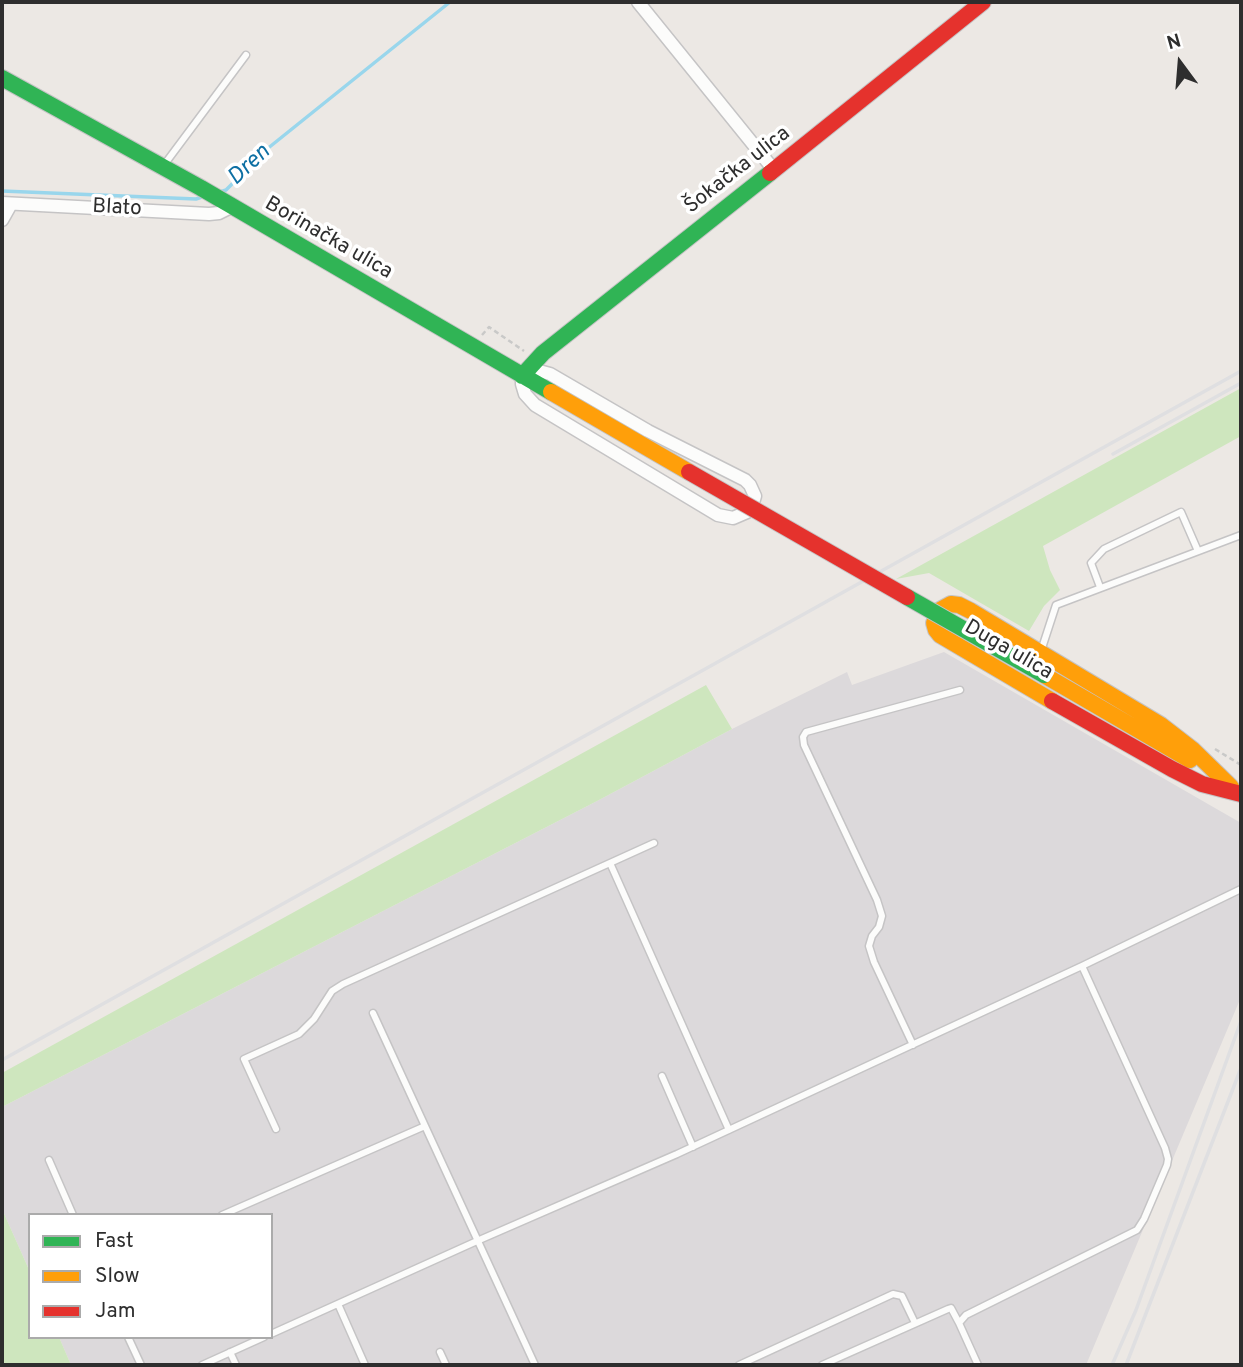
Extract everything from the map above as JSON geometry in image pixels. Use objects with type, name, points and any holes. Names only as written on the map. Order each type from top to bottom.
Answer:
[{"type":"street","points":[[638,2],[774,170]]},
{"type":"street","name":"Šokačka ulica","points":[[525,372],[543,353],[983,2]]},
{"type":"street","name":"Borinačka ulica","points":[[2,78],[525,372],[689,472]]},
{"type":"street","points":[[2,220],[6,204]]},
{"type":"street","name":"Blato","points":[[6,204],[209,214],[219,213],[226,204]]},
{"type":"street","name":"Borinačka ulica","points":[[540,370],[550,374],[648,431],[745,480],[755,496],[752,506],[747,512],[733,518],[718,515],[535,405],[525,394],[522,384],[525,372],[540,370]]},
{"type":"street","name":"Duga ulica","points":[[689,472],[1180,753],[1238,791]]},
{"type":"street","name":"Duga ulica","points":[[951,604],[959,605],[1161,725],[1238,791],[1202,784],[1172,769],[1004,674],[940,635],[934,623],[940,610],[951,604]]},
{"type":"lane","points":[[163,167],[246,55]]},
{"type":"lane","points":[[1100,587],[1091,563],[1104,549],[1181,512],[1198,551]]},
{"type":"lane","points":[[1040,652],[1056,605],[1241,535]]},
{"type":"lane","points":[[913,1045],[869,946],[883,916],[804,745],[803,737],[806,732],[960,690]]},
{"type":"lane","points":[[276,1129],[244,1059],[299,1034],[314,1019],[332,991],[654,843]]},
{"type":"lane","points":[[610,863],[729,1130]]},
{"type":"lane","points":[[273,1333],[694,1147],[1241,889]]},
{"type":"lane","points":[[959,1323],[966,1315],[1137,1230],[1167,1166],[1165,1149],[1082,966]]},
{"type":"lane","points":[[373,1013],[535,1365]]},
{"type":"lane","points":[[662,1076],[694,1147]]},
{"type":"lane","points":[[227,1213],[425,1126]]},
{"type":"lane","points":[[49,1160],[72,1213]]},
{"type":"lane","points":[[739,1365],[893,1294],[902,1296],[915,1323]]},
{"type":"lane","points":[[338,1304],[365,1365]]},
{"type":"lane","points":[[822,1365],[951,1308],[978,1365]]},
{"type":"lane","points":[[129,1339],[141,1365]]},
{"type":"lane","points":[[202,1365],[259,1339]]},
{"type":"lane","points":[[230,1352],[236,1365]]},
{"type":"lane","points":[[440,1352],[446,1365]]},
{"type":"shaded area","points":[[944,652],[1241,823],[1241,997],[1086,1365],[71,1365],[60,1339],[273,1339],[273,1213],[28,1213],[28,1268],[2,1209],[2,1107],[732,729],[847,672],[852,685]]},
{"type":"green space","points":[[1241,388],[1241,436],[1043,546],[1050,570],[1060,590],[1044,606],[1029,631],[929,573],[896,579]]},
{"type":"green space","points":[[706,685],[732,729],[2,1107],[2,1073]]},
{"type":"green space","points":[[2,1209],[28,1268],[28,1339],[60,1339],[71,1365],[2,1365]]},
{"type":"waterway","name":"Dren","points":[[220,192],[226,190],[267,149],[450,2]]},
{"type":"waterway","name":"Dren","points":[[2,191],[196,199],[202,197]]},
{"type":"railway","points":[[2,1060],[1241,371]]},
{"type":"railway","points":[[1113,454],[1241,383]]},
{"type":"railway","points":[[1112,1365],[1136,1310],[1241,1021]]},
{"type":"railway","points":[[1126,1365],[1241,1068]]},
{"type":"traffic: fast","points":[[2,78],[201,188],[551,392]]},
{"type":"traffic: fast","points":[[522,376],[543,353],[770,173]]},
{"type":"traffic: fast","points":[[907,597],[1044,675]]},
{"type":"traffic: slow","points":[[551,392],[689,472]]},
{"type":"traffic: slow","points":[[1052,701],[940,635],[934,623],[940,610],[951,604],[971,611],[1161,725],[1192,749],[1231,787]]},
{"type":"traffic: slow","points":[[1044,675],[1190,760]]},
{"type":"traffic: jam","points":[[770,173],[983,2]]},
{"type":"traffic: jam","points":[[689,472],[907,597]]},
{"type":"traffic: jam","points":[[1052,701],[1202,784],[1241,794]]}]
